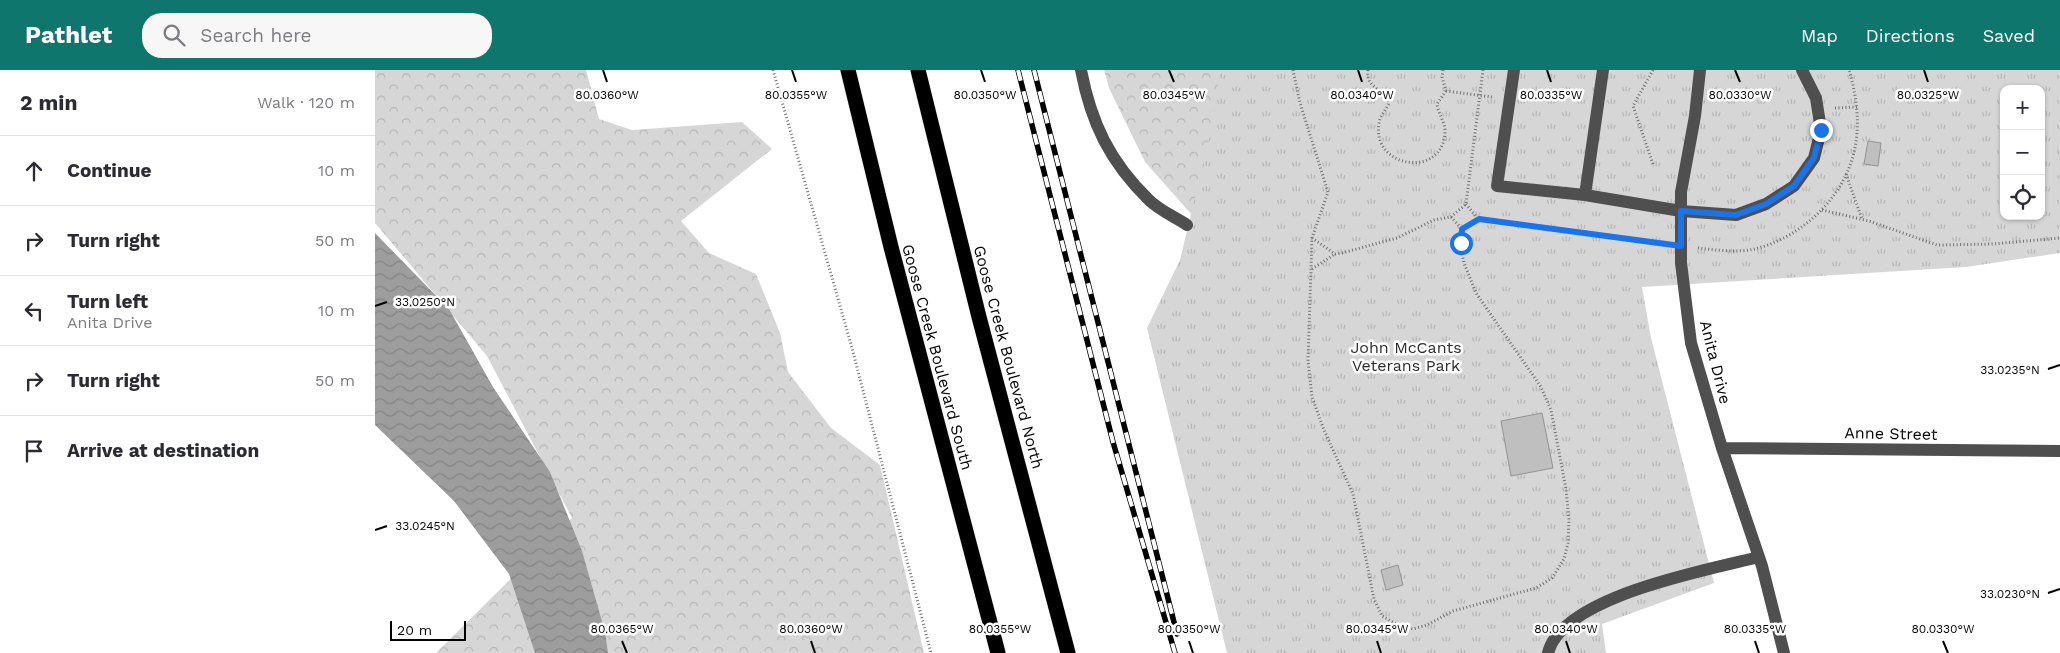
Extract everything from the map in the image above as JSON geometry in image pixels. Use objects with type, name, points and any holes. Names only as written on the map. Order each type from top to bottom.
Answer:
[{"type":"highway","name":"Goose Creek Boulevard South","points":[[848,70],[891,246],[998,653]]},
{"type":"highway","name":"Goose Creek Boulevard North","points":[[918,70],[979,318],[1068,653]]},
{"type":"street","points":[[1081,70],[1086,96],[1102,140],[1150,201],[1187,225]]},
{"type":"street","points":[[1514,70],[1497,186],[1585,195],[1681,211],[1736,215],[1766,204],[1794,186],[1814,158],[1821,130],[1816,98],[1802,70]]},
{"type":"street","points":[[1585,195],[1603,70]]},
{"type":"street","name":"Anita Drive","points":[[1700,70],[1695,116],[1681,192],[1681,263],[1691,343],[1722,448],[1759,558],[1783,653]]},
{"type":"street","name":"Anne Street","points":[[1722,448],[2060,452]]},
{"type":"street","points":[[1548,653],[1551,642],[1566,625],[1601,603],[1665,580],[1759,558]]},
{"type":"path","points":[[773,70],[851,348],[931,653]]},
{"type":"path","points":[[1293,70],[1300,103],[1329,192],[1312,238],[1308,361],[1312,397],[1324,430],[1353,494],[1374,599],[1382,616],[1400,626],[1413,629],[1453,611],[1536,588],[1552,578],[1564,559],[1568,543],[1569,520],[1551,410],[1537,380],[1476,293],[1463,263],[1462,229],[1451,217]]},
{"type":"path","points":[[1368,70],[1367,75],[1372,86],[1387,98],[1389,103],[1379,123],[1380,139],[1389,154],[1403,163],[1413,164],[1429,159],[1441,147],[1445,131],[1437,104],[1446,91]]},
{"type":"path","points":[[1443,70],[1442,77],[1446,91]]},
{"type":"path","points":[[1312,269],[1335,254],[1374,246],[1397,238],[1434,220],[1451,217],[1466,204],[1483,70]]},
{"type":"path","points":[[1653,70],[1633,106],[1653,164]]},
{"type":"path","points":[[1462,229],[1479,219],[1723,251],[1753,250],[1784,238],[1799,229],[1822,210],[1846,174],[1853,156],[1858,112],[1849,70]]},
{"type":"path","points":[[1446,91],[1510,99]]},
{"type":"path","points":[[1846,174],[1862,220]]},
{"type":"path","points":[[1466,204],[1479,219]]},
{"type":"path","points":[[1822,210],[1862,220],[1937,245],[2060,238]]},
{"type":"path","points":[[1312,238],[1335,254]]},
{"type":"green space","points":[[375,70],[586,70],[599,119],[632,130],[742,122],[772,149],[681,221],[709,253],[756,274],[780,333],[788,372],[831,428],[880,465],[924,653],[436,653],[572,518],[487,356],[375,223]]},
{"type":"green space","points":[[1104,70],[1317,70],[1201,225],[1145,162],[1109,88]]},
{"type":"green space","name":"John McCants Veterans Park","points":[[1220,70],[2060,70],[2060,253],[1966,267],[1642,287],[1651,338],[1714,583],[1602,624],[1606,653],[1227,653],[1147,328],[1180,260],[1213,123]]},
{"type":"water","points":[[375,233],[449,309],[493,387],[550,472],[582,551],[605,632],[608,653],[535,653],[509,574],[454,501],[375,425]]},
{"type":"building","points":[[1868,141],[1881,143],[1878,166],[1864,164]]},
{"type":"building","points":[[1542,413],[1553,468],[1511,476],[1501,421]]},
{"type":"building","points":[[1398,565],[1403,585],[1386,590],[1381,570]]},
{"type":"railway","points":[[1018,70],[1113,442],[1175,653]]},
{"type":"railway","points":[[1034,70],[1177,634]]},
{"type":"route","points":[[1461,243],[1462,229],[1479,219],[1681,246],[1681,211],[1736,215],[1766,204],[1794,186],[1814,158],[1821,130]]}]
